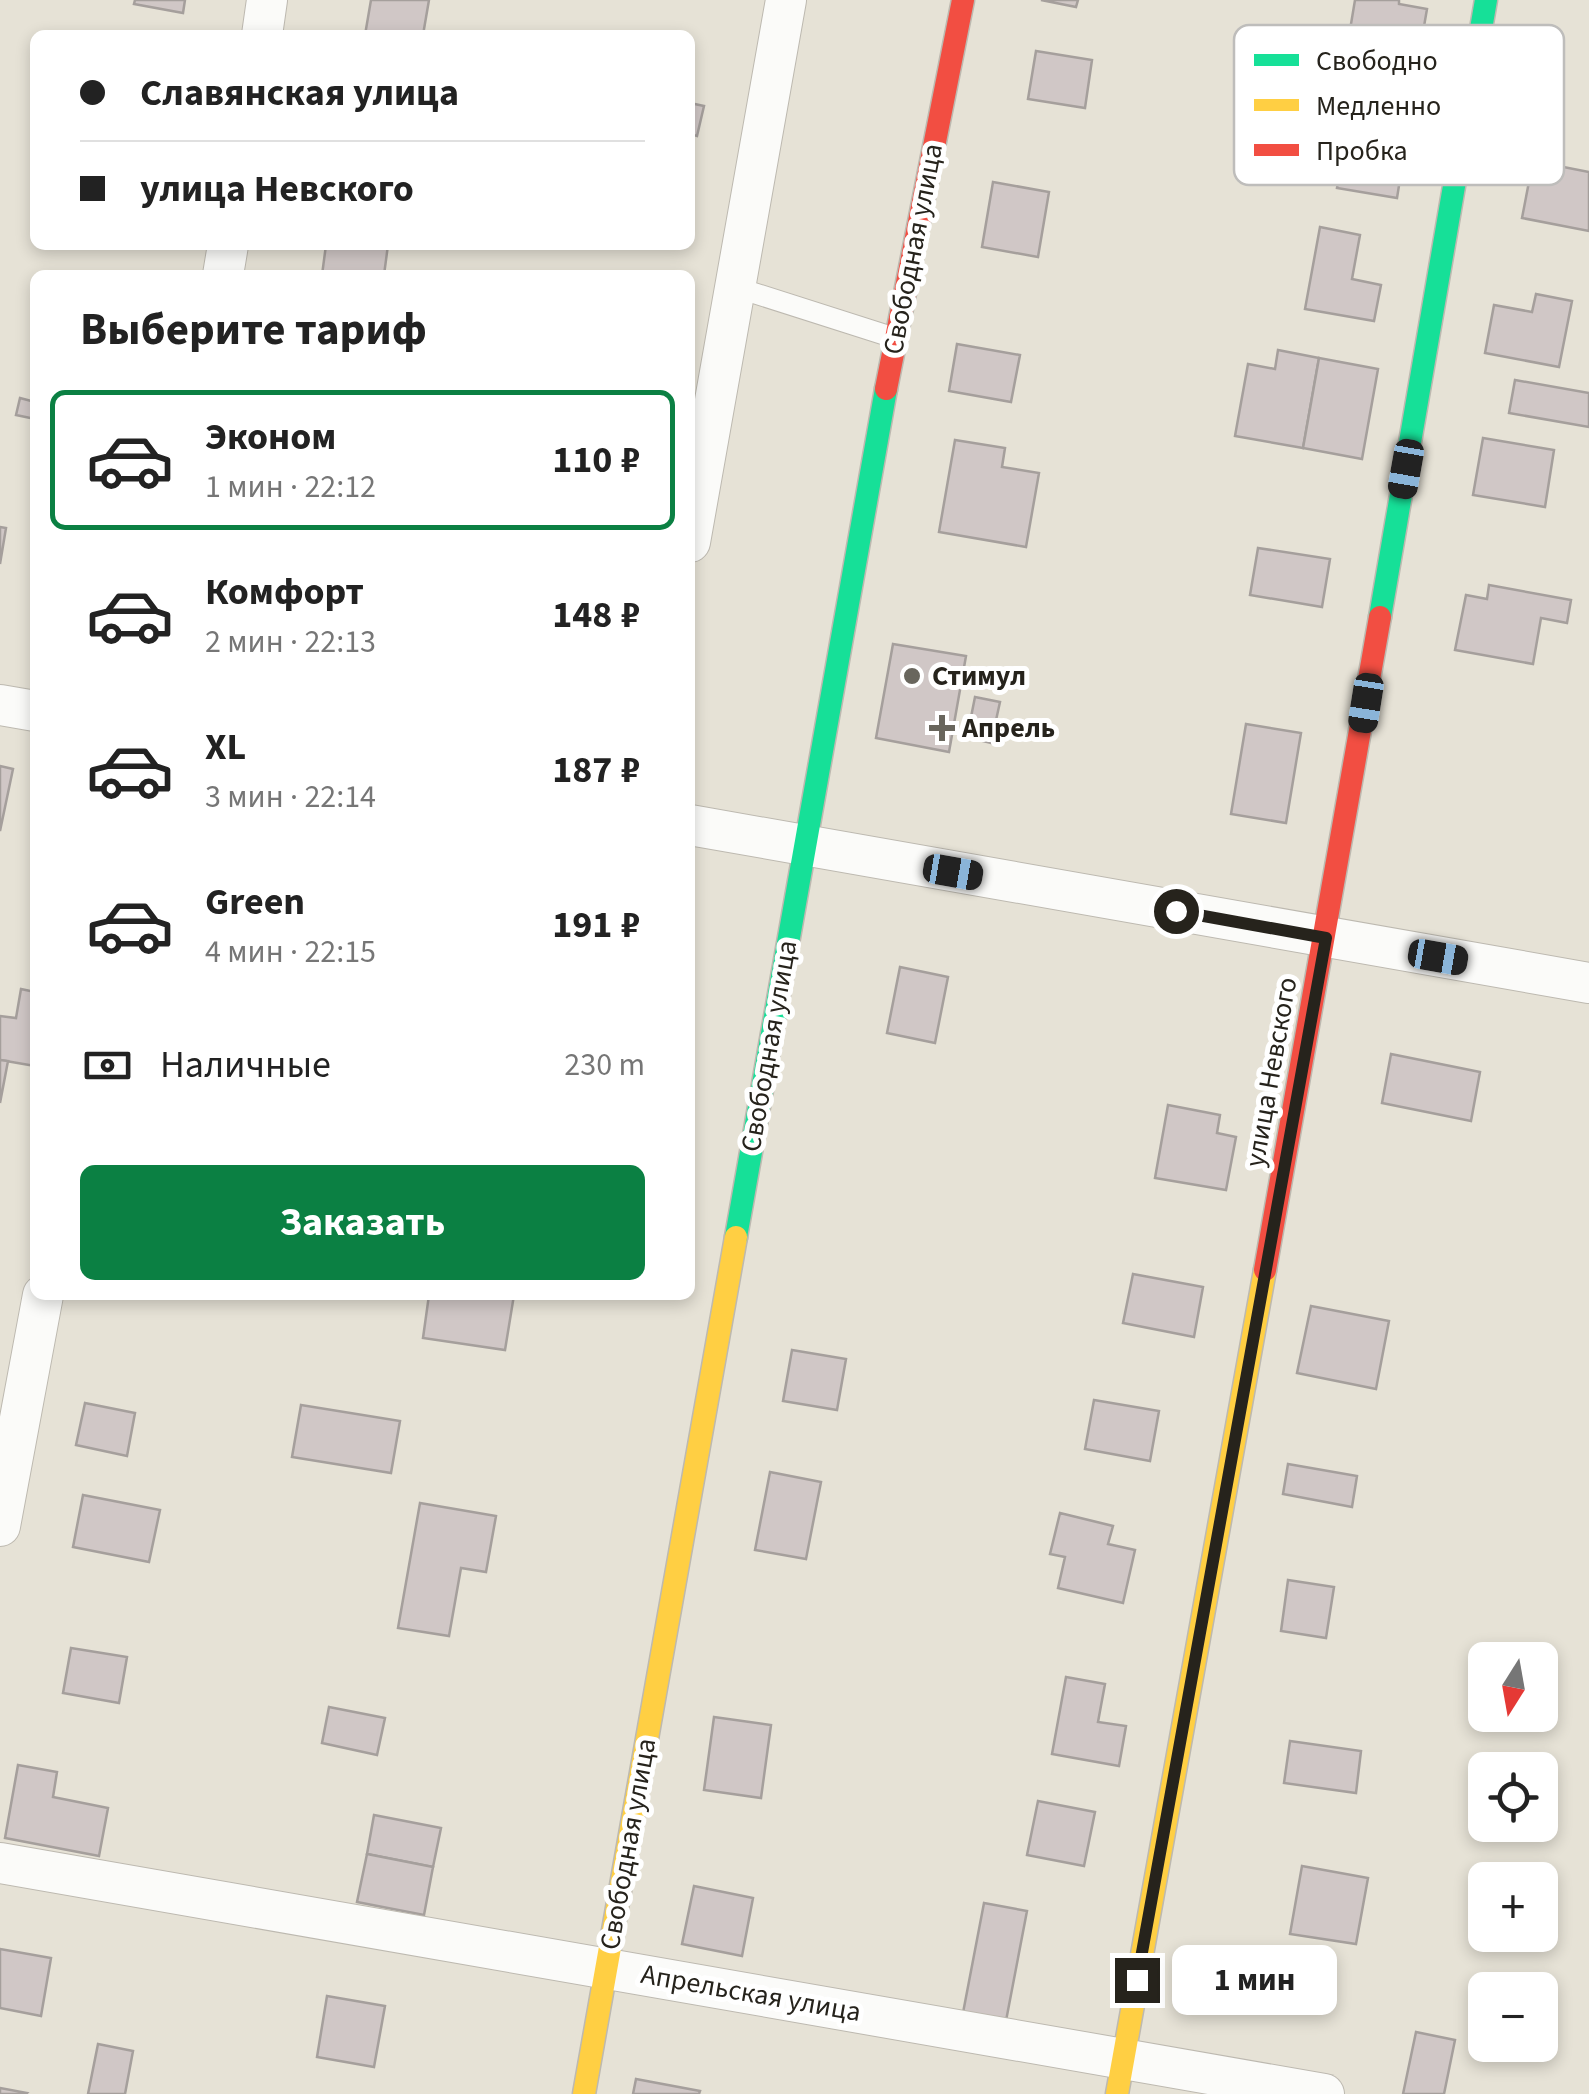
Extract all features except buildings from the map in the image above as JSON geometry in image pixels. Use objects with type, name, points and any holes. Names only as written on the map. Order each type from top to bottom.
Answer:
[{"type":"street","points":[[263,30],[267,0]]},
{"type":"street","points":[[695,514],[786,0]]},
{"type":"street","name":"Свободная улица","points":[[584,2094],[895,338],[962,0]]},
{"type":"street","name":"улица Невского","points":[[1482,25],[1486,0]]},
{"type":"street","name":"улица Невского","points":[[1120,2076],[1326,938],[1454,185]]},
{"type":"street","points":[[0,704],[30,710]]},
{"type":"street","points":[[695,826],[1589,983]]},
{"type":"street","points":[[0,1526],[42,1300]]},
{"type":"street","name":"Апрельская улица","points":[[0,1863],[606,1968],[1120,2076],[1324,2094]]},
{"type":"lane","points":[[736,286],[895,338]]},
{"type":"traffic: fast","points":[[1482,25],[1486,0]]},
{"type":"traffic: fast","points":[[1380,617],[1454,185]]},
{"type":"traffic: fast","points":[[736,1237],[886,389]]},
{"type":"traffic: slow","points":[[584,2094],[736,1237]]},
{"type":"traffic: slow","points":[[1117,2094],[1265,1270]]},
{"type":"traffic: jam","points":[[886,389],[963,0]]},
{"type":"traffic: jam","points":[[1265,1270],[1380,617]]},
{"type":"place","name":"Стимул","points":[[912,676]]},
{"type":"place","name":"Апрель","points":[[942,728]]},
{"type":"route","points":[[1137,1980],[1326,938],[1176,911]]}]
